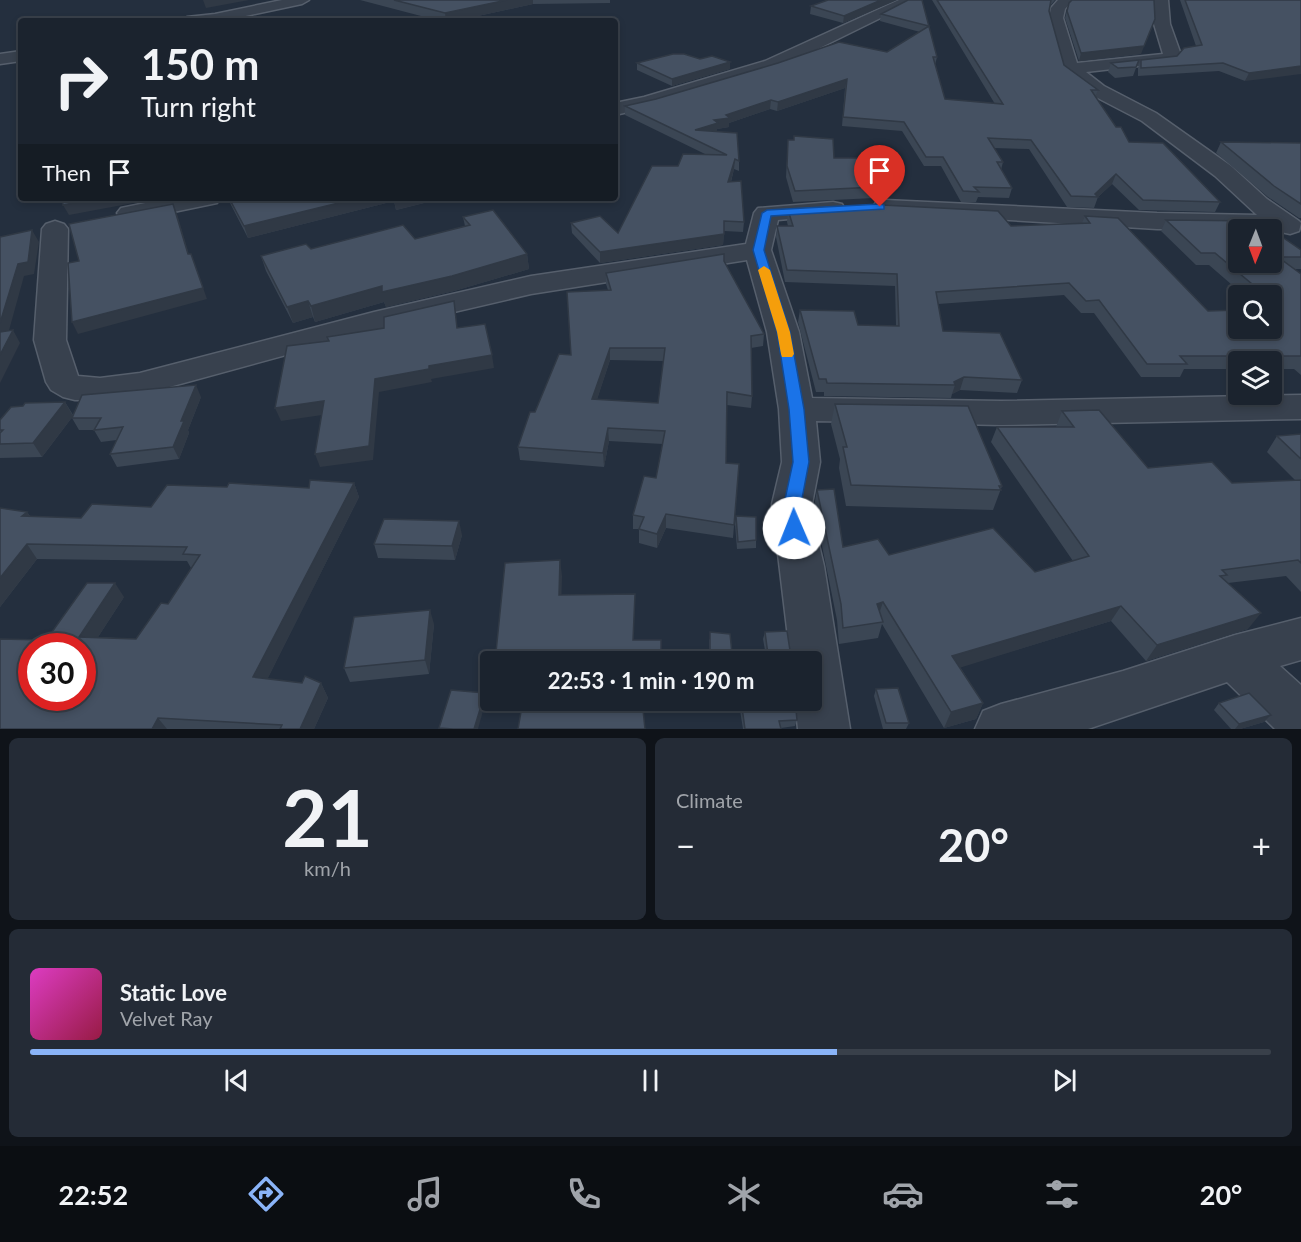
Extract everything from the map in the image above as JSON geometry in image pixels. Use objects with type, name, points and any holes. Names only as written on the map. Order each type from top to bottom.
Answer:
[{"type":"street","points":[[222,18],[302,0]]},
{"type":"street","points":[[618,108],[648,102],[771,65],[910,0]]},
{"type":"street","points":[[1066,0],[1058,8],[1056,18],[1070,69],[1097,90],[1149,117],[1223,171],[1258,204],[1293,228]]},
{"type":"street","points":[[1070,69],[1168,58],[1172,52],[1162,24],[1161,0]]},
{"type":"street","points":[[0,54],[18,51]]},
{"type":"street","points":[[0,59],[18,56]]},
{"type":"street","points":[[193,201],[65,227],[50,340],[63,382],[75,390],[140,384],[374,321],[531,285],[758,250]]},
{"type":"street","points":[[824,729],[802,566],[794,528],[792,504],[801,462],[797,409],[783,332],[758,250],[767,213],[931,208],[1293,228]]},
{"type":"street","points":[[797,409],[1001,413],[1301,407]]},
{"type":"street","points":[[1001,729],[1123,695],[1235,657],[1301,639]]},
{"type":"street","points":[[1235,657],[1301,719]]},
{"type":"building","points":[[394,0],[507,0],[445,13]]},
{"type":"building","points":[[828,0],[881,0],[844,16],[811,6]]},
{"type":"building","points":[[908,0],[922,0],[929,26],[881,14]]},
{"type":"building","points":[[937,0],[1051,0],[1049,11],[1064,65],[1098,90],[1091,90],[1116,127],[1121,127],[1129,142],[1163,143],[1220,202],[1143,200],[1116,174],[1095,194],[1098,197],[1071,196],[1031,140],[988,138],[1003,162],[997,162],[1012,188],[974,187],[979,192],[963,191],[943,157],[926,157],[904,122],[843,117],[847,79],[778,102],[771,100],[726,115],[730,118],[714,120],[718,123],[695,130],[737,133],[739,161],[735,159],[728,182],[741,181],[744,222],[724,221],[724,234],[600,252],[571,223],[600,216],[618,233],[652,166],[678,166],[683,154],[727,155],[625,106],[778,63],[839,42],[887,52],[929,26],[937,57],[933,57],[945,99],[1003,104]]},
{"type":"building","points":[[1072,0],[1154,0],[1155,19],[1144,46],[1081,53],[1067,11]]},
{"type":"building","points":[[1185,0],[1301,0],[1301,66],[1249,73],[1223,63],[1141,68],[1141,60],[1177,56],[1184,48],[1202,45]]},
{"type":"building","points":[[673,54],[684,54],[700,59],[712,56],[730,62],[672,79],[637,63]]},
{"type":"building","points":[[1139,60],[1136,67],[1118,68],[1111,63]]},
{"type":"building","points":[[794,136],[833,139],[834,158],[860,158],[876,187],[795,191],[787,166],[788,140],[794,140]]},
{"type":"building","points":[[1221,142],[1301,143],[1301,204],[1274,186]]},
{"type":"building","points":[[62,201],[83,201],[63,205]]},
{"type":"building","points":[[231,201],[347,201],[244,226]]},
{"type":"building","points":[[173,204],[188,254],[191,254],[203,288],[72,322],[68,263],[79,261],[69,224]]},
{"type":"building","points":[[882,205],[998,211],[1011,226],[1090,223],[1085,216],[1118,218],[1208,311],[1228,310],[1228,339],[1282,339],[1282,285],[1253,285],[1239,273],[1282,273],[1282,260],[1301,274],[1301,356],[1282,356],[1282,351],[1228,351],[1228,356],[1180,356],[1187,364],[1147,364],[1099,300],[1086,301],[1069,283],[936,292],[943,331],[1000,333],[1022,380],[964,377],[954,382],[955,385],[827,383],[826,379],[819,379],[800,310],[854,311],[858,325],[899,326],[897,274],[787,270],[777,226],[793,226],[788,210]]},
{"type":"building","points":[[493,210],[527,254],[452,276],[382,292],[382,286],[311,306],[308,301],[287,307],[261,256],[306,244],[311,249],[403,225],[415,239],[470,225],[463,217]]},
{"type":"building","points":[[1166,220],[1228,221],[1228,264],[1215,253],[1201,253]]},
{"type":"building","points":[[32,230],[28,262],[18,264],[0,323],[0,237]]},
{"type":"building","points":[[1282,237],[1301,250],[1301,257],[1282,257]]},
{"type":"building","points":[[724,254],[724,261],[764,334],[751,336],[752,396],[727,392],[726,463],[739,464],[734,525],[666,514],[657,534],[639,529],[644,517],[633,515],[644,476],[656,478],[665,431],[608,428],[603,453],[518,447],[530,412],[535,412],[559,354],[571,355],[567,292],[611,290],[606,273]],"holes":[[[610,348],[665,348],[658,403],[592,399]]]},
{"type":"building","points":[[454,301],[457,328],[485,324],[492,355],[429,366],[429,369],[375,379],[369,446],[315,454],[324,401],[275,408],[287,346],[329,341],[327,337],[384,328],[384,317]]},
{"type":"building","points":[[13,330],[0,355],[0,332]]},
{"type":"building","points":[[196,385],[173,447],[110,454],[123,427],[94,430],[101,418],[72,418],[82,395]]},
{"type":"building","points":[[65,402],[33,443],[0,444],[0,433],[3,430],[0,430],[0,420],[11,407],[23,406],[25,403]]},
{"type":"building","points":[[835,404],[968,406],[1002,486],[999,486],[1001,490],[851,485],[843,447],[847,447]]},
{"type":"building","points":[[1099,410],[1148,468],[1212,462],[1232,483],[1301,480],[1301,563],[1298,560],[1222,570],[1227,575],[1220,576],[1261,613],[1157,645],[1121,606],[952,656],[983,703],[951,712],[883,602],[877,604],[883,622],[843,628],[841,604],[817,490],[834,489],[843,547],[878,539],[889,555],[993,528],[1035,572],[1089,556],[997,427],[1074,427],[1062,411]]},
{"type":"building","points":[[1301,434],[1301,459],[1277,436]]},
{"type":"building","points":[[310,480],[354,483],[253,677],[302,683],[305,676],[321,683],[300,729],[280,729],[282,725],[158,718],[152,729],[0,729],[0,639],[18,639],[18,711],[96,711],[96,638],[136,639],[161,603],[168,604],[200,555],[183,554],[187,547],[27,544],[0,578],[0,508],[27,512],[22,516],[81,518],[92,504],[151,507],[167,485],[227,487],[229,483],[309,488]]},
{"type":"building","points":[[736,516],[756,517],[756,540],[738,542]]},
{"type":"building","points":[[384,519],[459,521],[452,546],[374,544]]},
{"type":"building","points":[[560,560],[559,595],[635,594],[633,640],[661,640],[661,651],[496,651],[505,563]]},
{"type":"building","points":[[87,583],[115,583],[82,633],[51,633]]},
{"type":"building","points":[[430,610],[425,660],[344,668],[354,617]]},
{"type":"building","points":[[787,631],[790,651],[768,651],[765,632]]},
{"type":"building","points":[[710,632],[730,634],[732,651],[710,651]]},
{"type":"building","points":[[898,688],[909,723],[886,723],[876,689]]},
{"type":"building","points":[[451,690],[480,693],[480,709],[474,729],[439,728]]},
{"type":"building","points":[[1249,693],[1271,715],[1239,724],[1219,703]]},
{"type":"building","points":[[521,711],[643,711],[645,729],[518,729]]},
{"type":"building","points":[[743,711],[796,711],[797,720],[779,721],[781,729],[745,729]]},
{"type":"slow traffic","points":[[764,270],[783,332],[787,354]]},
{"type":"route","points":[[794,528],[792,504],[801,462],[800,444],[797,409],[783,332],[758,250],[767,213],[880,207]]}]
